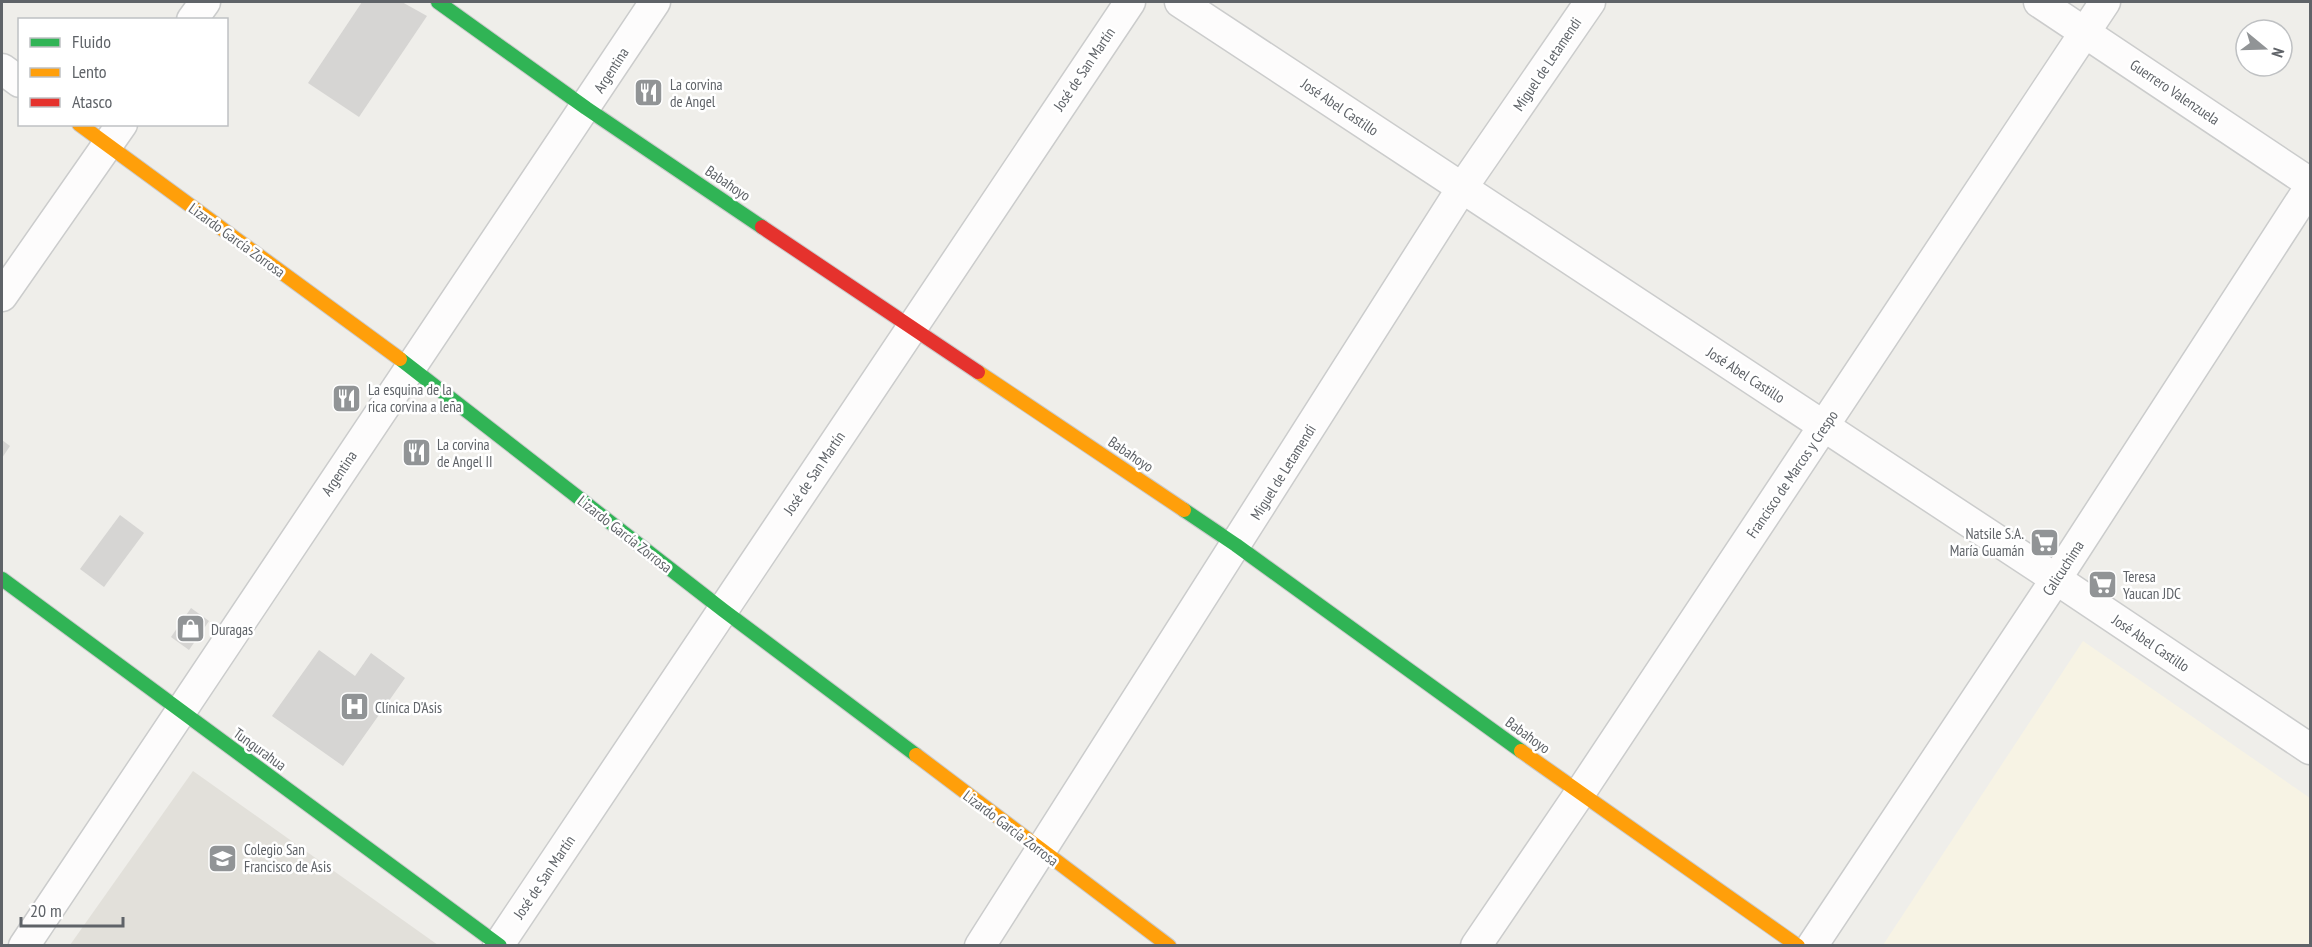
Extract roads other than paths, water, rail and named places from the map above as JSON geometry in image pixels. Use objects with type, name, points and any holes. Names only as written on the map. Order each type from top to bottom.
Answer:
[{"type":"street","points":[[193,18],[205,2]]},
{"type":"street","name":"Babahoyo","points":[[438,2],[586,108],[1236,545],[1580,793],[1798,945]]},
{"type":"street","name":"Argentina","points":[[24,945],[655,2]]},
{"type":"street","name":"José de San Martín","points":[[499,945],[1130,2]]},
{"type":"street","name":"José Abel Castillo","points":[[1180,2],[2310,749]]},
{"type":"street","name":"Miguel de Letamendi","points":[[980,945],[1462,188],[1590,2]]},
{"type":"street","name":"Guerrero Valenzuela","points":[[2039,2],[2310,185]]},
{"type":"street","name":"Francisco de Marcos y Crespo","points":[[1476,945],[1580,793],[2105,2]]},
{"type":"street","points":[[2,69],[18,81]]},
{"type":"street","name":"Lizardo García Zorrosa","points":[[86,126],[115,135],[723,610],[1041,852],[1169,945]]},
{"type":"street","points":[[2,296],[115,135]]},
{"type":"street","name":"Calicuchima","points":[[1812,945],[2056,579],[2310,185]]},
{"type":"street","name":"Tungurahua","points":[[2,579],[499,945]]},
{"type":"place","name":"La corvina de Angel","points":[[649,93]]},
{"type":"place","name":"La esquina de la rica corvina a leña","points":[[347,398]]},
{"type":"place","name":"La corvina de Angel II","points":[[416,453]]},
{"type":"place","name":"Natsile S.A. María Guamán","points":[[2045,542]]},
{"type":"place","name":"Teresa Yaucan JDC","points":[[2102,585]]},
{"type":"place","name":"Duragas","points":[[190,629]]},
{"type":"place","name":"Clínica D'Asis","points":[[354,707]]},
{"type":"place","name":"Colegio San Francisco de Asis","points":[[223,858]]}]
